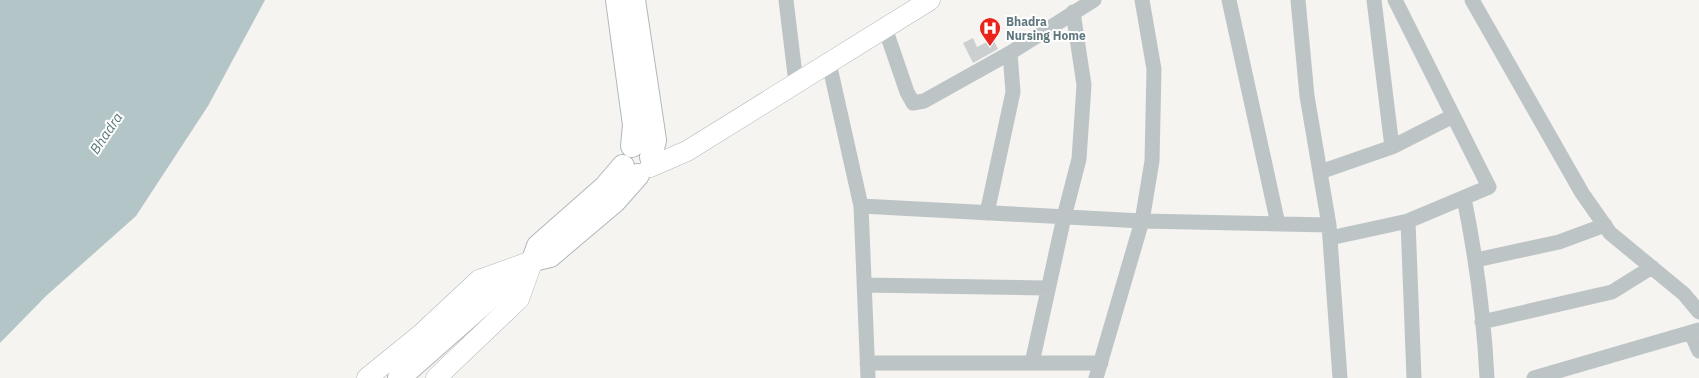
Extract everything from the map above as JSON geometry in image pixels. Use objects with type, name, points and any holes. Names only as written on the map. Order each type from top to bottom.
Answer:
[{"type":"main road","points":[[617,0],[634,125],[632,146],[637,145],[646,149],[641,166]]},
{"type":"main road","points":[[399,378],[533,260],[538,246],[605,187],[641,166],[655,140],[634,0]]},
{"type":"street","points":[[786,0],[796,83]]},
{"type":"street","points":[[885,28],[913,103],[924,101],[1010,53],[1094,0]]},
{"type":"street","points":[[1096,378],[1142,221],[1152,161],[1154,69],[1142,0]]},
{"type":"street","points":[[1229,0],[1278,224]]},
{"type":"street","points":[[1298,0],[1307,96],[1330,232],[1340,378]]},
{"type":"street","points":[[1374,0],[1392,147]]},
{"type":"street","points":[[861,206],[1142,221],[1278,224],[1330,232],[1408,221],[1489,188],[1395,0]]},
{"type":"street","points":[[1472,0],[1582,192],[1610,233],[1684,294],[1699,312]]},
{"type":"street","points":[[641,166],[687,151],[885,28],[920,3]]},
{"type":"street","points":[[1032,363],[1064,217],[1079,159],[1084,85],[1073,12]]},
{"type":"street","points":[[987,213],[1013,92],[1010,53]]},
{"type":"street","points":[[829,63],[861,206],[868,378]]},
{"type":"street","points":[[1320,172],[1392,147],[1453,116]]},
{"type":"street","points":[[1464,198],[1476,260],[1487,378]]},
{"type":"street","points":[[1408,221],[1414,378]]},
{"type":"street","points":[[1476,260],[1559,242],[1605,225]]},
{"type":"street","points":[[436,378],[519,298],[533,260]]},
{"type":"street","points":[[367,378],[420,335],[480,280],[533,260]]},
{"type":"street","points":[[1482,322],[1612,292],[1652,267]]},
{"type":"street","points":[[864,285],[1048,288]]},
{"type":"street","points":[[1534,378],[1695,331],[1699,350]]},
{"type":"street","points":[[867,362],[1101,363]]},
{"type":"water","name":"Bhadra","points":[[0,0],[265,0],[208,106],[136,216],[46,296],[0,343]]},
{"type":"building","points":[[973,38],[977,47],[993,39],[998,49],[973,63],[963,43]]},
{"type":"place","name":"Bhadra Nursing Home","points":[[990,47]]}]
